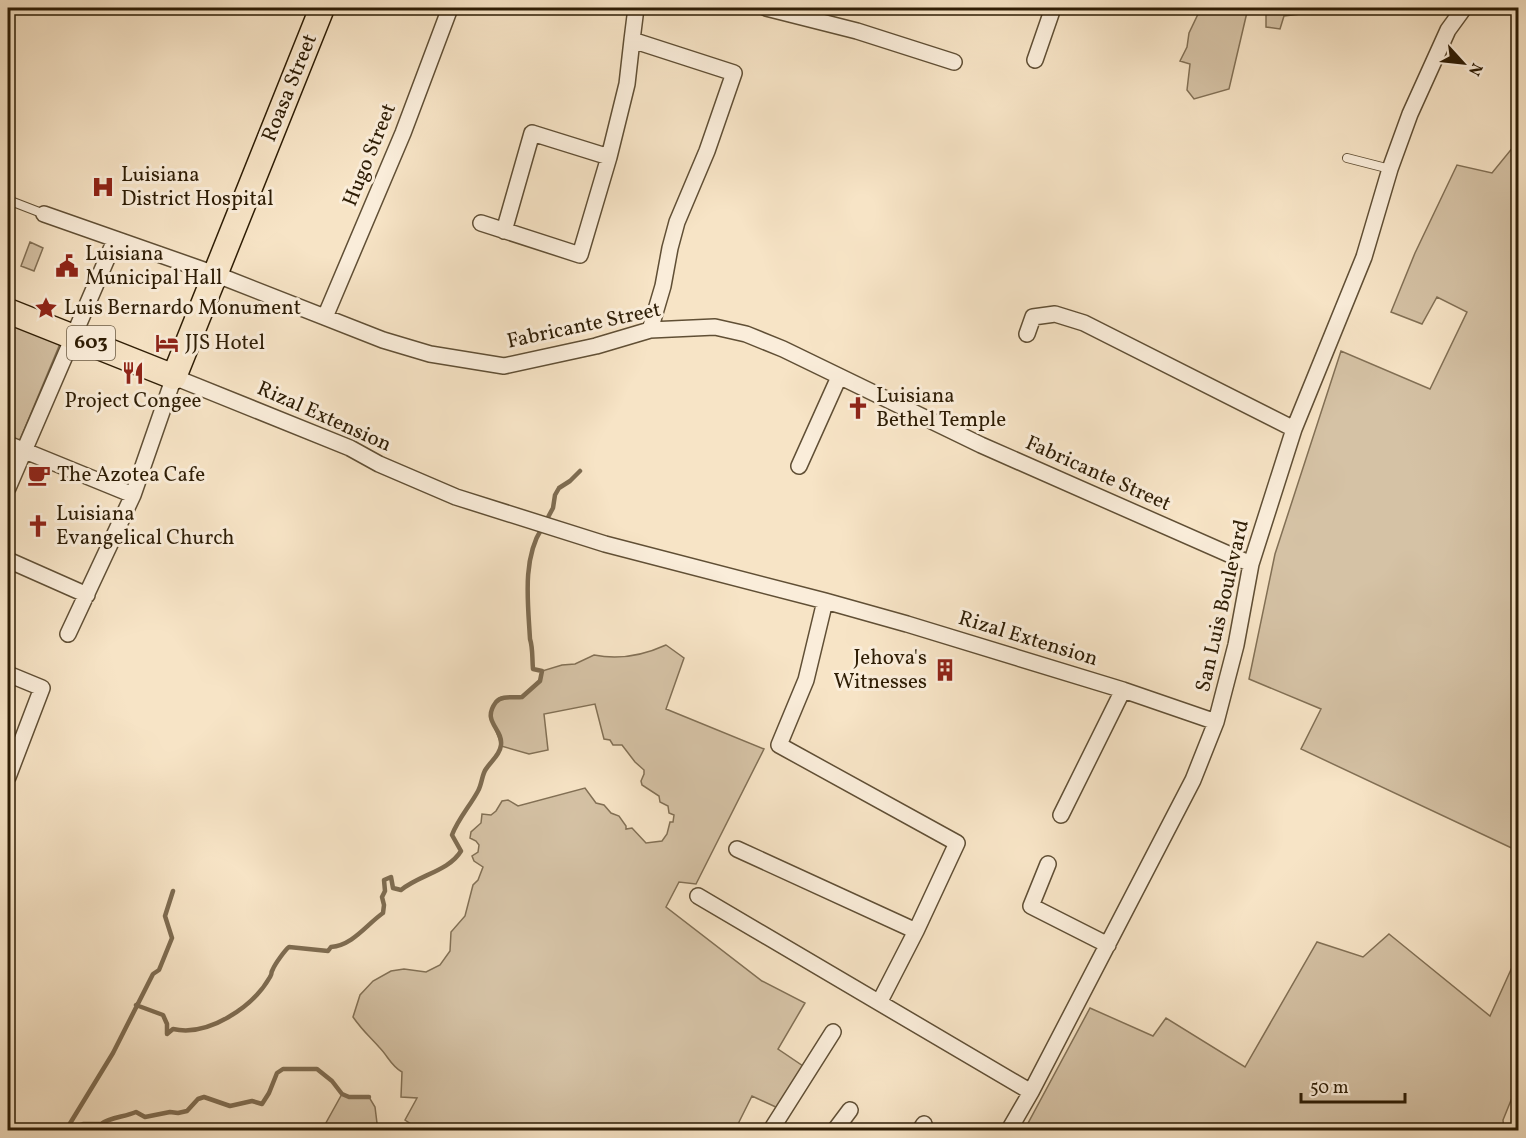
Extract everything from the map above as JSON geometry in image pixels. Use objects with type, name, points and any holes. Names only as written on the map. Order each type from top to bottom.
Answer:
[{"type":"main road","name":"Roasa Street","points":[[174,377],[322,8]]},
{"type":"main road","name":"603","points":[[8,311],[174,377]]},
{"type":"street","name":"Hugo Street","points":[[325,317],[403,133],[450,8]]},
{"type":"street","points":[[481,223],[580,255],[609,157],[627,84],[636,8]]},
{"type":"street","points":[[766,8],[856,31],[954,62]]},
{"type":"street","points":[[1035,60],[1053,8]]},
{"type":"street","name":"San Luis Boulevard","points":[[1009,1131],[1193,780],[1216,722],[1236,645],[1251,564],[1294,429],[1364,257],[1390,169],[1410,114],[1448,30],[1464,8]]},
{"type":"street","points":[[632,40],[734,73],[707,151],[677,222],[663,286],[650,330]]},
{"type":"street","points":[[504,231],[532,133],[609,157]]},
{"type":"street","name":"Fabricante Street","points":[[41,213],[215,274],[383,340],[430,354],[504,366],[597,346],[650,330],[715,327],[746,334],[783,349],[1022,464],[1251,564]]},
{"type":"street","points":[[8,488],[115,240]]},
{"type":"street","points":[[1027,334],[1033,317],[1055,314],[1084,323],[1294,429]]},
{"type":"street","name":"Roasa Street","points":[[68,634],[133,495],[174,377]]},
{"type":"street","name":"Rizal Extension","points":[[174,377],[350,448],[379,464],[456,497],[605,544],[825,601],[1123,690],[1216,722]]},
{"type":"street","points":[[800,466],[839,377]]},
{"type":"street","points":[[8,444],[133,495]]},
{"type":"street","points":[[8,560],[87,595]]},
{"type":"street","points":[[825,601],[806,680],[779,745],[957,843],[880,1001]]},
{"type":"street","points":[[8,674],[42,688],[8,777]]},
{"type":"street","points":[[1061,815],[1123,690]]},
{"type":"street","points":[[737,849],[916,931]]},
{"type":"street","points":[[1048,864],[1031,906],[1108,945]]},
{"type":"street","points":[[698,896],[880,1001],[1031,1092]]},
{"type":"street","points":[[771,1131],[832,1032]]},
{"type":"street","points":[[835,1131],[850,1110]]},
{"type":"lane","points":[[1347,158],[1390,169]]},
{"type":"lane","points":[[8,200],[41,213]]},
{"type":"shaded area","points":[[1200,8],[1248,8],[1229,89],[1194,99],[1187,90],[1190,64],[1180,61]]},
{"type":"shaded area","points":[[1248,8],[1302,8],[1300,14],[1284,16],[1280,29],[1266,27],[1266,12]]},
{"type":"shaded area","points":[[1518,141],[1518,851],[1301,749],[1321,709],[1249,679],[1275,554],[1341,351],[1430,389],[1467,312],[1437,297],[1422,324],[1391,312],[1415,253],[1457,165],[1492,173]]},
{"type":"shaded area","points":[[30,242],[43,248],[34,271],[21,266]]},
{"type":"shaded area","points":[[8,318],[62,339],[19,442],[8,438]]},
{"type":"shaded area","points":[[666,645],[684,658],[666,709],[764,749],[696,884],[679,882],[666,907],[762,981],[805,1003],[778,1049],[803,1066],[780,1109],[752,1096],[735,1130],[420,1130],[405,1120],[417,1098],[401,1097],[402,1072],[392,1064],[353,1017],[360,995],[373,981],[391,971],[404,969],[426,972],[440,965],[450,951],[451,932],[465,916],[473,885],[478,880],[483,867],[474,861],[472,856],[478,852],[479,845],[470,838],[471,832],[481,823],[482,814],[491,815],[502,801],[508,800],[518,806],[585,788],[596,803],[604,805],[611,813],[619,816],[626,829],[632,828],[646,843],[662,841],[667,834],[670,822],[673,822],[674,815],[669,813],[668,806],[660,802],[659,796],[642,785],[644,770],[622,745],[613,745],[610,740],[604,739],[595,704],[544,714],[548,750],[529,754],[501,746],[492,720],[496,703],[502,697],[522,697],[540,681],[542,671],[575,664],[594,655],[631,656]]},
{"type":"shaded area","points":[[1389,934],[1490,1016],[1518,954],[1518,1083],[1503,1120],[1504,1130],[1032,1130],[1026,1127],[1090,1008],[1153,1036],[1166,1018],[1245,1067],[1317,942],[1363,957]]},
{"type":"shaded area","points":[[342,1094],[349,1097],[369,1097],[375,1107],[377,1123],[385,1130],[322,1130]]},
{"type":"waterway","points":[[546,521],[559,488],[580,471]]},
{"type":"waterway","points":[[136,1005],[163,1015],[167,1024],[167,1034],[173,1029],[187,1030],[215,1024],[253,999],[289,947],[328,951],[331,947],[346,943],[359,934],[383,913],[384,880],[391,877],[393,888],[401,890],[456,858],[461,851],[452,835],[501,745],[501,739],[492,720],[492,709],[501,698],[522,697],[540,681],[542,671],[533,669],[528,582],[531,553],[542,528]]},
{"type":"waterway","points":[[66,1130],[113,1053],[153,974],[159,970],[172,938],[165,916],[173,891]]},
{"type":"waterway","points":[[71,1130],[83,1124],[101,1124],[136,1112],[145,1117],[187,1111],[198,1099],[204,1097],[230,1106],[252,1101],[262,1104],[277,1073],[283,1069],[317,1069],[332,1081],[342,1094],[349,1097],[369,1097]]},
{"type":"place","name":"Luisiana District Hospital","points":[[103,187]]},
{"type":"place","name":"Luisiana Municipal Hall","points":[[67,266]]},
{"type":"place","name":"Luis Bernardo Monument","points":[[46,308]]},
{"type":"place","name":"JJS Hotel","points":[[167,343]]},
{"type":"place","name":"Project Congee","points":[[133,373]]},
{"type":"place","name":"Luisiana Bethel Temple","points":[[858,408]]},
{"type":"place","name":"The Azotea Cafe","points":[[39,475]]},
{"type":"place","name":"Luisiana Evangelical Church","points":[[38,526]]},
{"type":"place","name":"Jehova's Witnesses","points":[[945,670]]}]
